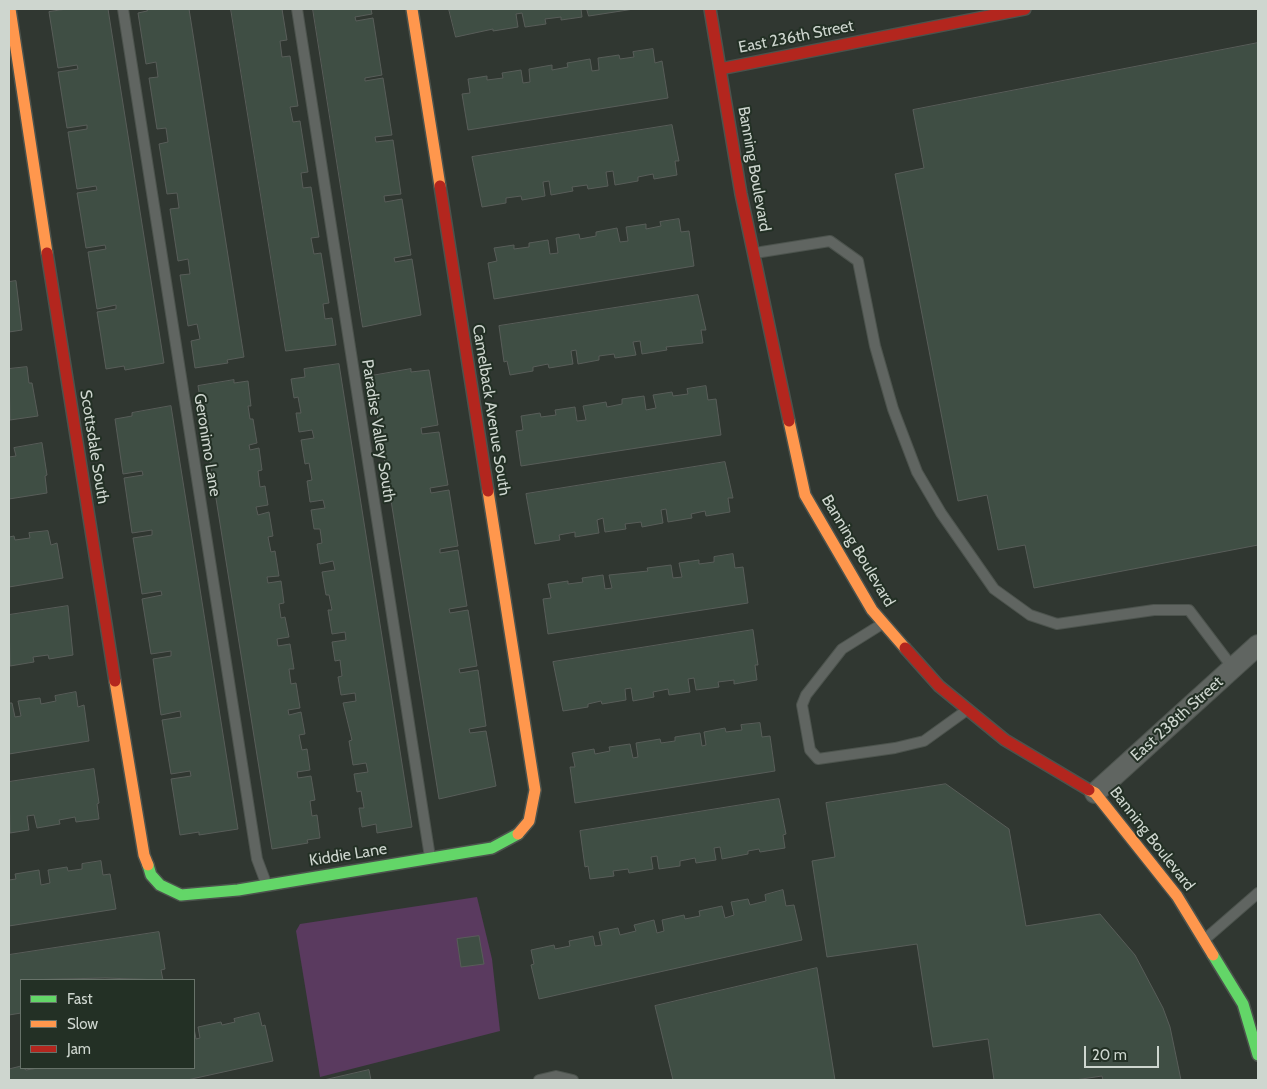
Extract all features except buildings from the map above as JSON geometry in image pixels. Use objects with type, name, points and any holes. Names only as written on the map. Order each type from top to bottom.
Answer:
[{"type":"street","name":"Scottsdale South","points":[[10,9],[70,403],[144,856],[151,875],[160,885]]},
{"type":"street","name":"Camelback Avenue South","points":[[412,9],[535,790],[532,817]]},
{"type":"street","name":"Banning Boulevard","points":[[710,9],[754,253],[805,495],[872,610],[939,686],[1005,740],[1095,793],[1178,896],[1242,1004],[1258,1055]]},
{"type":"street","name":"East 236th Street","points":[[720,69],[1025,9]]},
{"type":"street","name":"East 238th Street","points":[[1095,793],[1258,645]]},
{"type":"street","name":"Kiddie Lane","points":[[160,885],[181,896],[238,890],[492,848],[519,835],[532,817]]},
{"type":"lane","name":"Geronimo Lane","points":[[123,9],[257,859],[267,884]]},
{"type":"lane","name":"Paradise Valley South","points":[[297,9],[430,858]]},
{"type":"lane","points":[[754,253],[830,241],[858,261],[874,346],[893,408],[917,472],[941,513],[994,588],[1030,615],[1057,624],[1154,610],[1189,610],[1233,668]]},
{"type":"lane","points":[[884,623],[842,649],[806,695],[802,706],[803,714],[810,750],[818,759],[895,748],[924,741],[968,710]]},
{"type":"lane","points":[[1204,940],[1258,893]]},
{"type":"lane","points":[[539,1080],[556,1076],[573,1080]]},
{"type":"shaded area","points":[[477,897],[492,959],[500,1031],[320,1077],[296,931],[300,924]]},
{"type":"traffic: fast","points":[[148,865],[151,875],[160,885],[181,895],[238,890],[492,848],[518,834]]},
{"type":"traffic: fast","points":[[1213,955],[1243,1004],[1258,1055]]},
{"type":"traffic: slow","points":[[10,9],[47,253]]},
{"type":"traffic: slow","points":[[412,9],[440,186]]},
{"type":"traffic: slow","points":[[789,421],[805,495],[872,610],[905,648]]},
{"type":"traffic: slow","points":[[488,491],[535,790],[529,821],[518,834]]},
{"type":"traffic: slow","points":[[115,681],[144,855],[148,865]]},
{"type":"traffic: slow","points":[[1089,790],[1095,793],[1177,896],[1213,955]]},
{"type":"traffic: jam","points":[[710,9],[741,194],[789,421]]},
{"type":"traffic: jam","points":[[720,69],[1025,9]]},
{"type":"traffic: jam","points":[[440,186],[488,491]]},
{"type":"traffic: jam","points":[[47,253],[115,681]]},
{"type":"traffic: jam","points":[[905,648],[939,686],[1005,740],[1089,790]]}]
